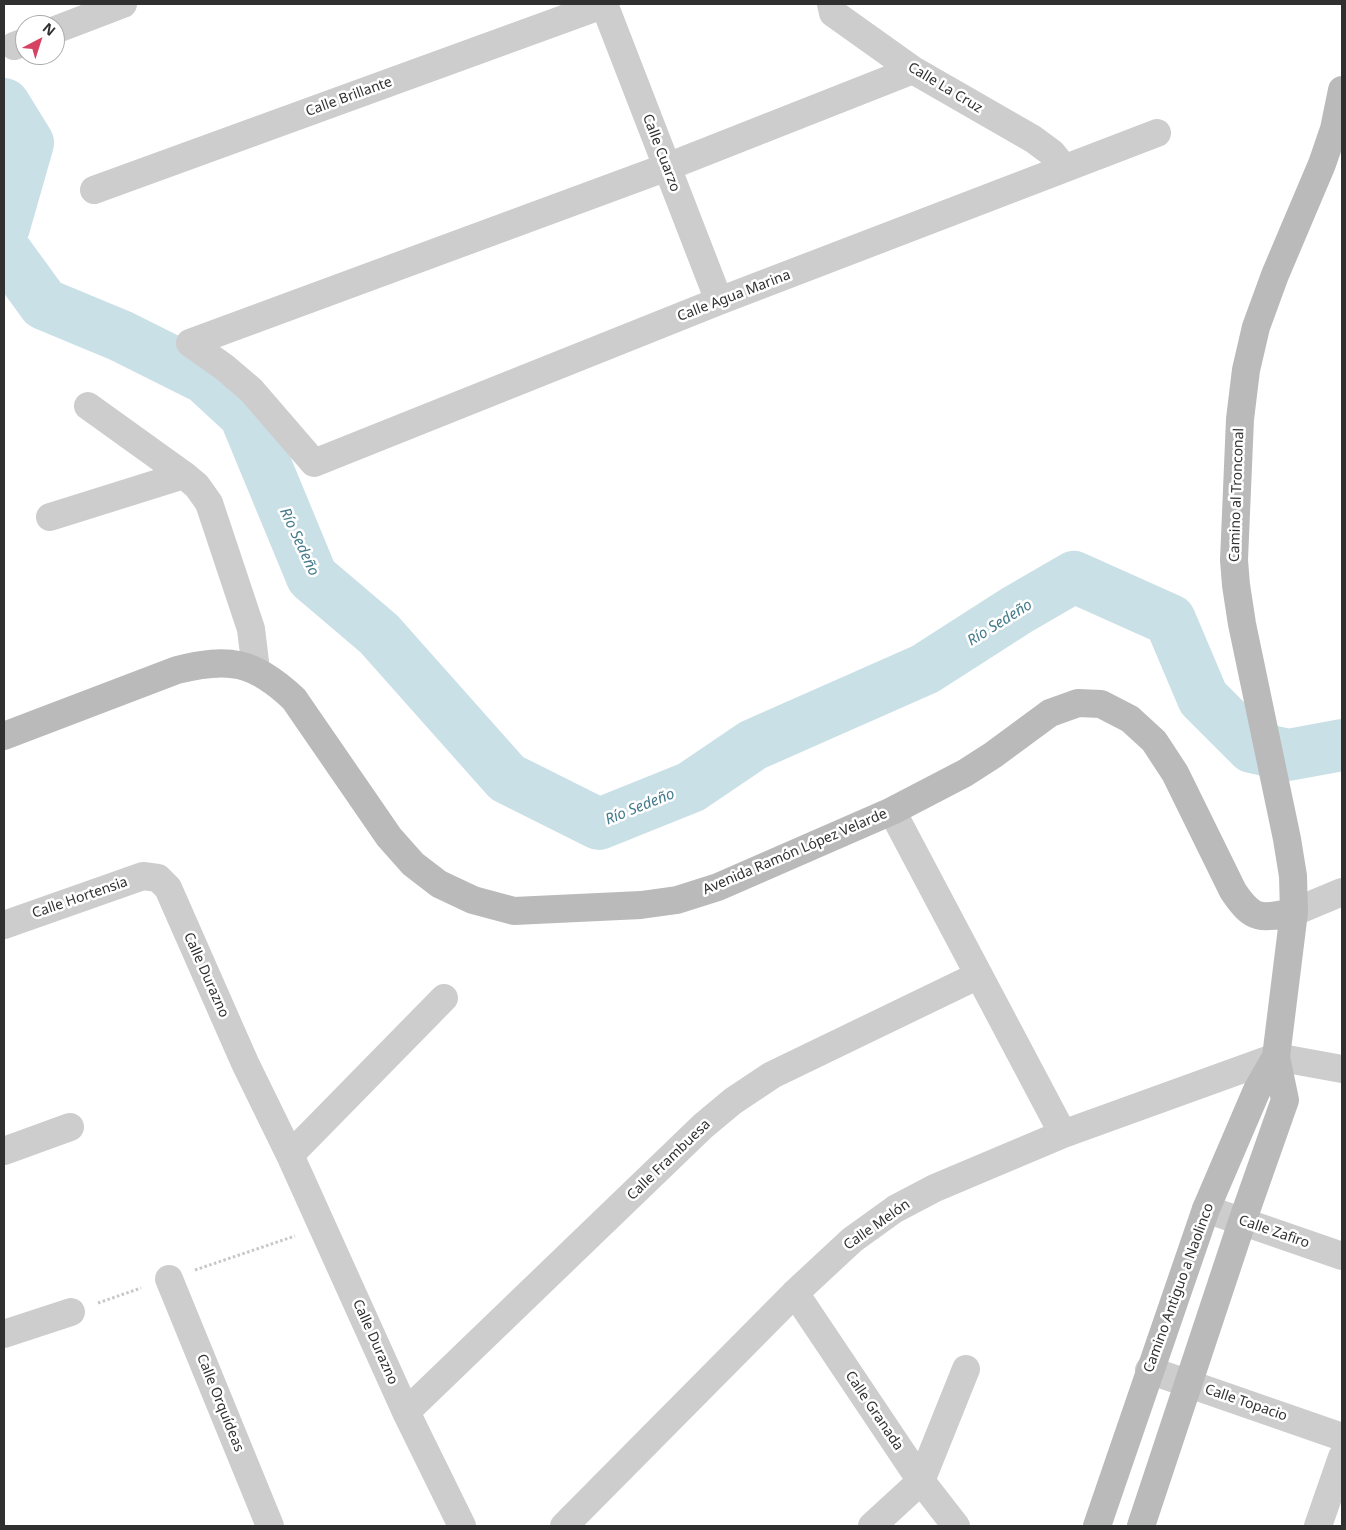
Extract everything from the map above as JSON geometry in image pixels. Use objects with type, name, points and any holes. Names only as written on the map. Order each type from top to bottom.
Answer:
[{"type":"main road","name":"Camino al Tronconal","points":[[1294,912],[1293,876],[1287,839],[1242,624],[1236,585],[1234,560],[1240,419],[1246,370],[1259,319],[1275,275],[1338,129],[1342,90]]},
{"type":"main road","name":"Avenida Ramón López Velarde","points":[[4,736],[176,670],[203,664],[229,664],[256,670],[276,682],[294,699],[389,837],[413,864],[439,884],[473,900],[514,911],[641,905],[677,900],[718,887],[892,811],[965,773],[1050,713],[1078,703],[1102,704],[1130,719],[1154,741],[1175,773],[1233,891],[1243,905],[1255,915],[1268,917],[1294,912]]},
{"type":"main road","name":"Camino Antiguo a Naolinco","points":[[1141,1526],[1242,1222],[1285,1100],[1276,1057],[1294,912]]},
{"type":"main road","name":"Camino Antiguo a Naolinco","points":[[1097,1526],[1206,1209],[1257,1090],[1276,1057]]},
{"type":"street","points":[[65,26],[123,4]]},
{"type":"street","name":"Calle Cuarzo","points":[[604,4],[719,301]]},
{"type":"street","name":"Calle Brillante","points":[[94,190],[604,4]]},
{"type":"street","name":"Calle La Cruz","points":[[831,4],[833,13],[913,70],[1033,139],[1052,153],[1064,168]]},
{"type":"street","points":[[667,167],[913,70]]},
{"type":"street","name":"Calle Agua Marina","points":[[667,167],[190,343],[224,367],[251,390],[314,463],[719,301],[1157,133]]},
{"type":"street","points":[[88,406],[184,475],[197,486],[209,503],[252,629],[256,670]]},
{"type":"street","points":[[50,516],[184,475]]},
{"type":"street","points":[[892,811],[1064,1134]]},
{"type":"street","name":"Calle Hortensia","points":[[4,925],[143,876],[158,878]]},
{"type":"street","name":"Calle Durazno","points":[[158,878],[168,888],[245,1063],[290,1155],[406,1412],[462,1526]]},
{"type":"street","points":[[1294,912],[1342,892]]},
{"type":"street","name":"Calle Frambuesa","points":[[406,1412],[703,1126],[733,1101],[772,1075],[979,975]]},
{"type":"street","points":[[290,1155],[444,998]]},
{"type":"street","points":[[1276,1057],[1342,1069]]},
{"type":"street","name":"Calle Melón","points":[[564,1526],[795,1293],[852,1240],[895,1209],[936,1188],[1064,1134],[1276,1057]]},
{"type":"street","points":[[4,1151],[70,1127]]},
{"type":"street","name":"Calle Zafiro","points":[[1206,1209],[1342,1256]]},
{"type":"street","name":"Calle Orquídeas","points":[[169,1279],[270,1526]]},
{"type":"street","name":"Calle Granada","points":[[795,1293],[921,1481],[956,1526]]},
{"type":"street","points":[[4,1334],[71,1312]]},
{"type":"street","points":[[872,1526],[921,1481],[966,1369]]},
{"type":"street","name":"Calle Topacio","points":[[1150,1370],[1342,1437]]},
{"type":"street","points":[[1318,1526],[1342,1457]]},
{"type":"waterway","name":"Río Sedeño","points":[[4,104],[28,143],[4,227]]},
{"type":"waterway","name":"Río Sedeño","points":[[4,249],[44,304],[121,336],[205,378],[245,415],[312,577],[379,634],[507,778],[599,824],[691,787],[753,745],[925,669],[1017,610],[1074,577],[1170,620],[1203,698],[1252,747],[1288,755],[1342,745]]}]
